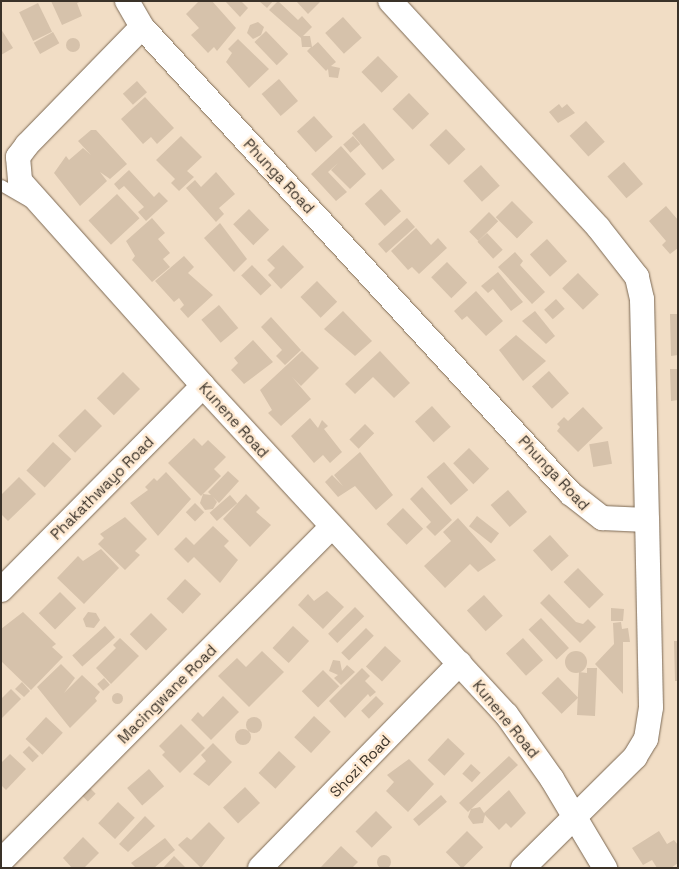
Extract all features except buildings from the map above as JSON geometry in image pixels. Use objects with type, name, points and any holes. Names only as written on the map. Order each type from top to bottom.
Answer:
[{"type":"street","name":"Phunga Road","points":[[127,1],[142,27],[576,499],[602,518],[647,520]]},
{"type":"street","points":[[390,1],[604,234],[637,277],[642,299],[652,707],[646,739],[635,757],[523,868]]},
{"type":"street","name":"Kunene Road","points":[[142,27],[18,157],[20,181],[39,206],[332,527],[460,664],[527,741],[605,868]]},
{"type":"street","name":"Phakathwayo Road","points":[[1,590],[203,386]]},
{"type":"street","name":"Macingwane Road","points":[[1,861],[332,527]]},
{"type":"street","name":"Shozi Road","points":[[260,868],[460,664]]},
{"type":"lane","points":[[1,185],[39,206]]}]
